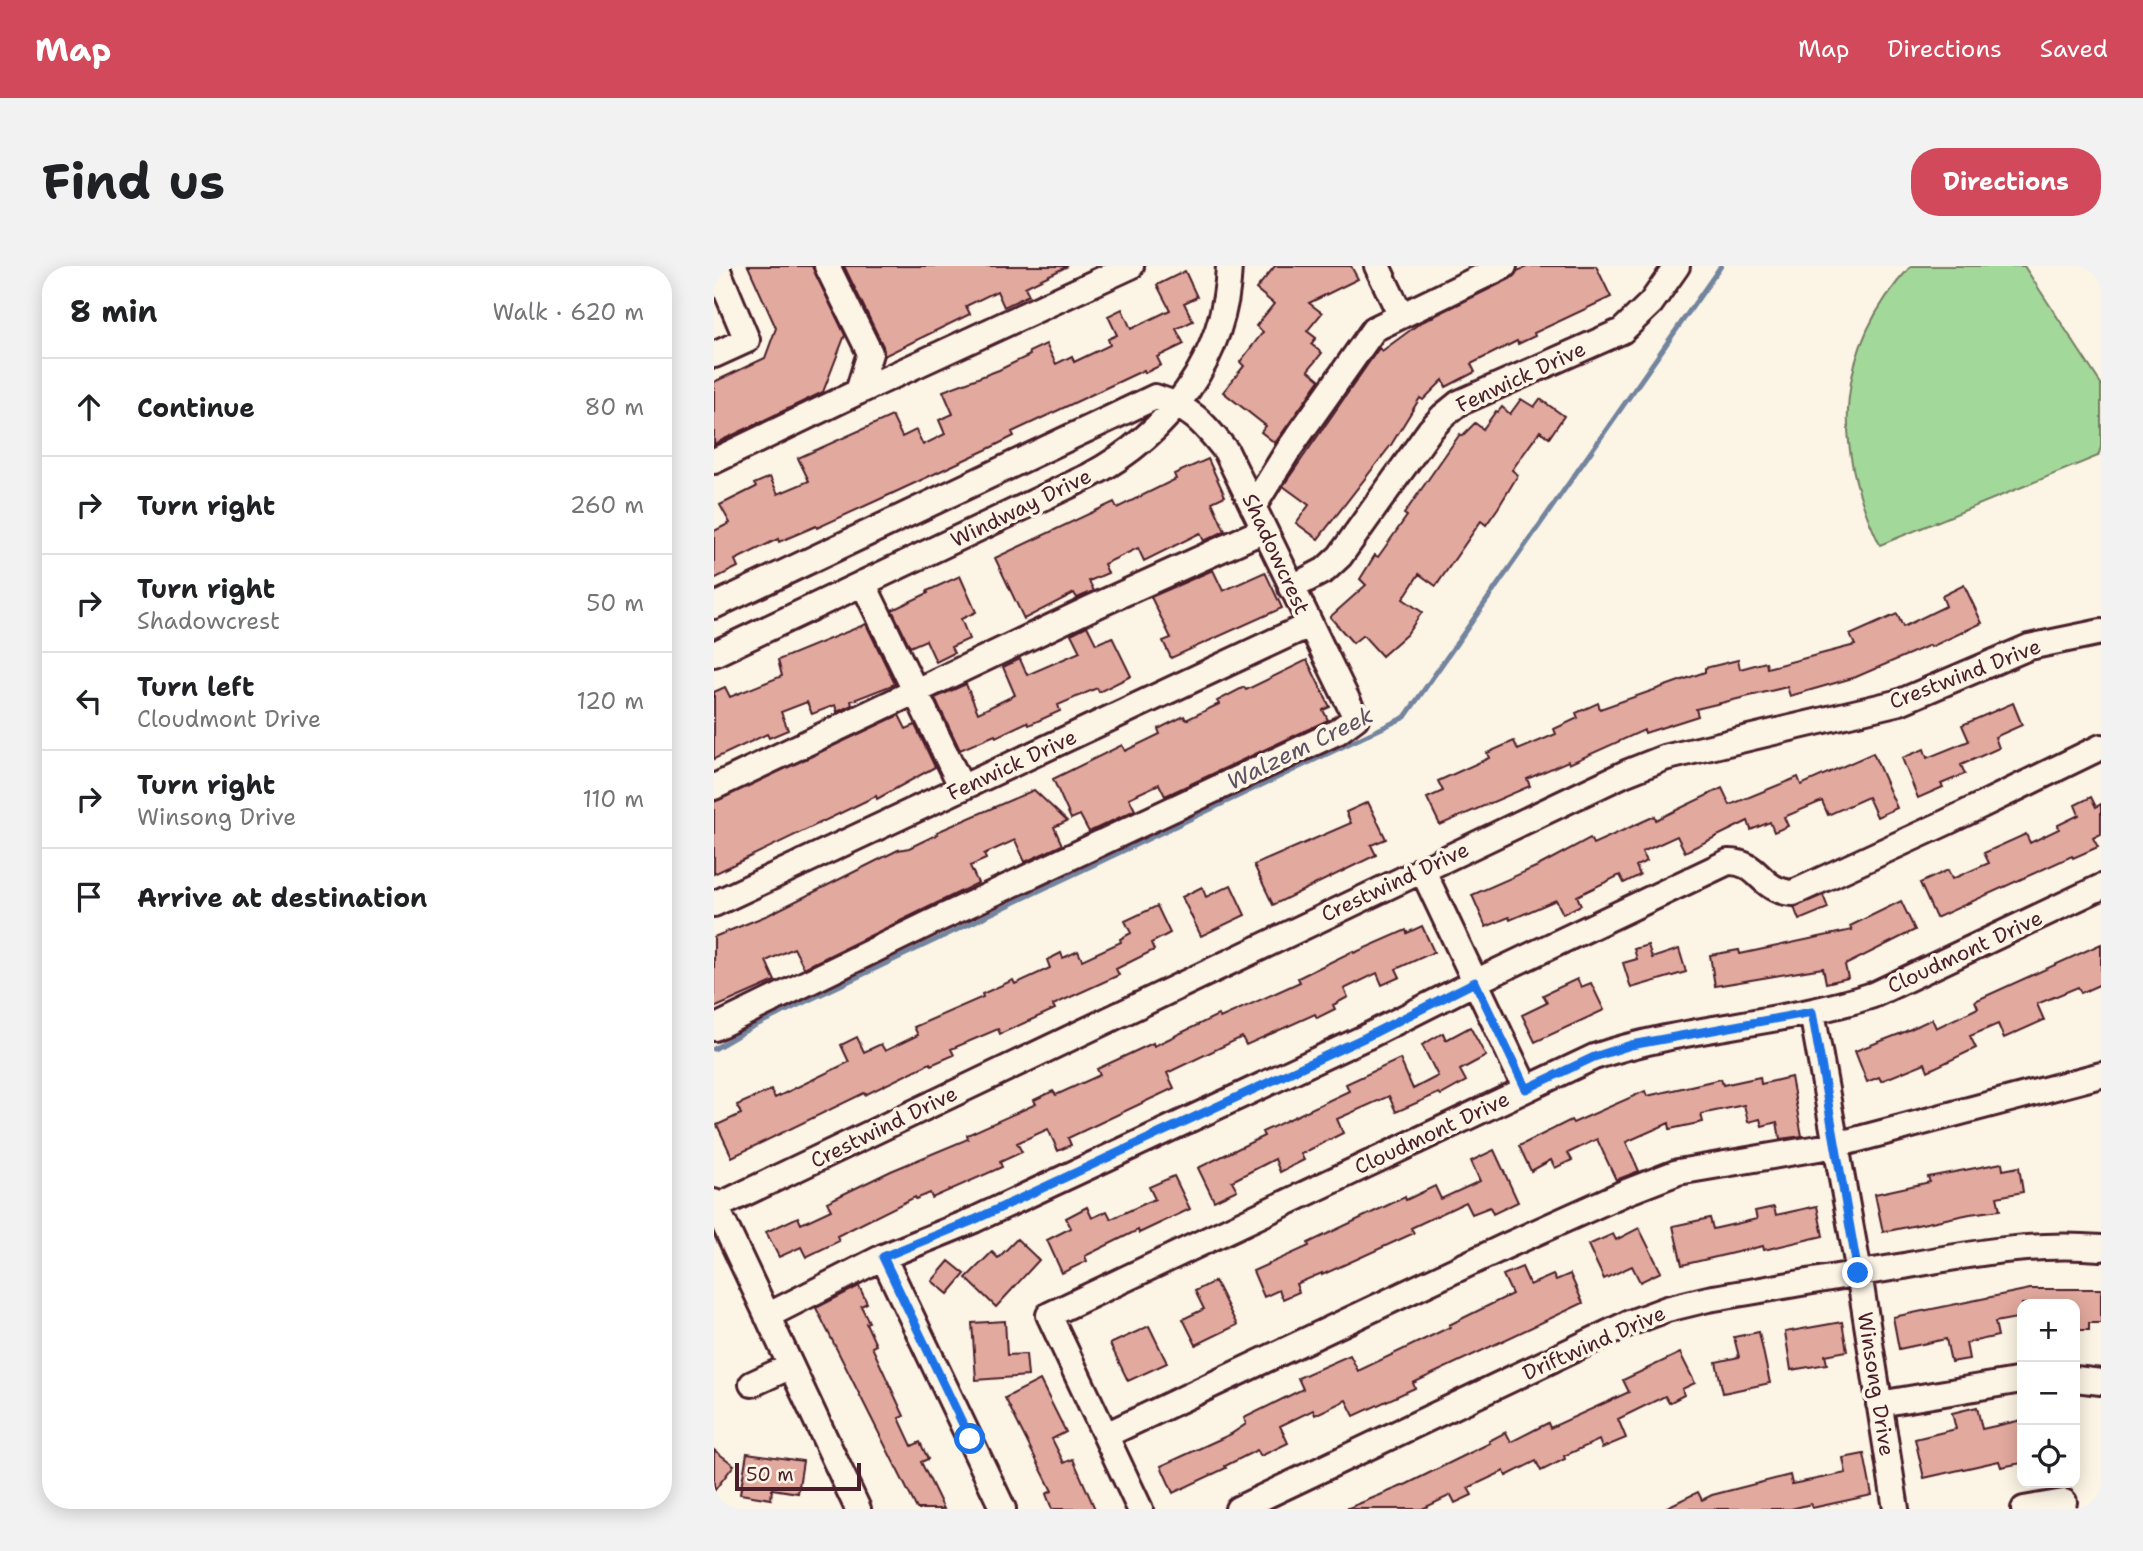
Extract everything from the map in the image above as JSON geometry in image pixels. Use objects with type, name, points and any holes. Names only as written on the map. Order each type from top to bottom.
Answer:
[{"type":"street","points":[[714,355],[747,340],[716,266]]},
{"type":"street","points":[[827,266],[870,353],[858,392]]},
{"type":"street","points":[[714,461],[1131,266]]},
{"type":"street","name":"Windway Drive","points":[[714,654],[1111,464],[1152,433],[1178,404],[1199,372],[1210,349],[1225,300],[1229,266]]},
{"type":"street","points":[[1377,266],[1401,316]]},
{"type":"street","points":[[1253,507],[1289,449],[1374,329],[1504,266]]},
{"type":"street","name":"Fenwick Drive","points":[[1291,588],[1325,570],[1340,556],[1430,430],[1443,416],[1459,403],[1622,331],[1651,303],[1677,266]]},
{"type":"street","points":[[714,606],[1137,404],[1155,397],[1178,404]]},
{"type":"street","name":"Shadowcrest","points":[[714,1028],[930,923],[1337,732],[1356,718],[1226,451],[1205,424],[1178,404]]},
{"type":"street","points":[[714,787],[1264,530]]},
{"type":"street","points":[[863,583],[962,788]]},
{"type":"street","name":"Fenwick Drive","points":[[714,904],[1309,625]]},
{"type":"street","name":"Crestwind Drive","points":[[715,1205],[1626,773],[1664,758],[1900,702],[2029,647],[2101,632]]},
{"type":"street","points":[[767,1316],[883,1257],[974,1220],[1366,1037],[1728,862],[1748,865],[1769,886],[1782,892],[1793,893],[2101,747]]},
{"type":"street","points":[[1422,869],[1526,1089]]},
{"type":"street","name":"Cloudmont Drive","points":[[1106,1435],[1049,1315],[1594,1057],[1631,1045],[1835,1008],[1873,995],[2101,887]]},
{"type":"street","name":"Winsong Drive","points":[[1812,1012],[1896,1509]]},
{"type":"street","points":[[1140,1509],[1106,1435],[1297,1343],[1624,1193],[1678,1172],[1836,1145],[2101,1075]]},
{"type":"street","points":[[715,1205],[858,1509]]},
{"type":"street","name":"Driftwind Drive","points":[[1238,1509],[1627,1324],[1667,1309],[1708,1299],[1978,1252],[2026,1247],[2101,1248]]},
{"type":"street","points":[[883,1257],[1003,1509]]},
{"type":"street","points":[[752,1384],[791,1366]]},
{"type":"street","points":[[2080,1380],[2101,1382]]},
{"type":"street","points":[[1880,1404],[2017,1381]]},
{"type":"street","points":[[2024,1509],[2064,1502]]},
{"type":"green space","points":[[1911,266],[2024,266],[2101,384],[2101,447],[2098,456],[1880,545],[1864,508],[1854,472],[1848,436],[1849,400],[1855,365],[1867,331],[1886,298]]},
{"type":"building","points":[[748,266],[812,266],[845,335],[823,392],[714,444],[714,382],[765,358],[776,328]]},
{"type":"building","points":[[844,266],[1068,266],[1025,287],[1029,295],[1004,307],[997,291],[966,306],[970,314],[884,356],[883,346]]},
{"type":"building","points":[[1275,266],[1351,266],[1358,279],[1309,303],[1322,313],[1307,331],[1316,338],[1311,344],[1322,353],[1308,370],[1320,380],[1275,443],[1261,432],[1266,426],[1223,392],[1244,366],[1240,362],[1263,332],[1256,326],[1274,304],[1256,289]]},
{"type":"building","points":[[1529,266],[1596,266],[1611,297],[1534,333],[1535,336],[1518,344],[1517,341],[1471,364],[1475,372],[1446,387],[1443,380],[1423,400],[1420,398],[1391,445],[1318,539],[1296,523],[1309,505],[1283,486],[1379,348],[1382,351],[1420,323],[1510,279],[1517,271]]},
{"type":"building","points":[[1185,271],[1197,297],[1184,303],[1193,321],[1176,329],[1184,344],[1157,357],[1161,365],[1145,373],[1144,370],[1012,432],[1014,436],[992,447],[817,528],[816,526],[779,542],[778,539],[735,560],[738,567],[714,579],[714,531],[730,523],[720,505],[770,477],[778,494],[809,481],[798,458],[892,416],[902,437],[916,430],[923,445],[945,434],[939,420],[953,414],[943,391],[999,370],[1046,344],[1056,364],[1072,356],[1074,362],[1110,345],[1108,339],[1117,335],[1108,316],[1122,309],[1131,329],[1170,310],[1157,285]]},
{"type":"building","points":[[1521,399],[1534,407],[1540,399],[1564,416],[1549,438],[1540,431],[1512,470],[1518,475],[1498,508],[1486,525],[1481,521],[1436,586],[1419,574],[1403,599],[1422,612],[1407,634],[1382,656],[1363,635],[1353,643],[1330,617],[1366,585],[1360,579],[1375,555],[1378,557],[1407,516],[1404,514],[1460,434],[1462,436],[1475,423],[1483,429],[1502,407],[1510,414]]},
{"type":"building","points":[[1208,459],[1225,496],[1212,502],[1225,531],[1204,541],[1200,533],[1144,561],[1138,548],[1104,564],[1108,573],[1089,581],[1094,591],[1077,598],[1074,593],[1024,619],[995,558],[1114,502],[1117,508],[1176,479],[1174,474]]},
{"type":"building","points":[[1213,570],[1223,591],[1265,572],[1282,608],[1171,658],[1163,641],[1171,638],[1151,597]]},
{"type":"building","points":[[960,576],[976,612],[961,619],[969,639],[951,647],[954,653],[936,662],[926,640],[910,647],[892,610]]},
{"type":"building","points":[[1964,585],[1982,623],[1856,677],[1790,696],[1787,687],[1696,709],[1698,716],[1645,733],[1644,730],[1569,764],[1568,761],[1527,779],[1530,786],[1440,825],[1427,798],[1443,791],[1438,781],[1489,758],[1487,753],[1514,741],[1518,750],[1556,734],[1554,729],[1578,718],[1576,713],[1598,703],[1600,709],[1705,672],[1705,668],[1738,660],[1740,669],[1766,662],[1767,668],[1855,645],[1850,635],[1897,614],[1903,627],[1946,606],[1942,596]]},
{"type":"building","points":[[866,624],[895,684],[851,701],[852,705],[837,712],[835,705],[812,714],[807,702],[781,712],[788,730],[769,738],[767,734],[714,759],[714,692],[725,687],[730,697],[782,676],[778,660]]},
{"type":"building","points":[[1087,626],[1096,644],[1112,637],[1131,676],[1099,692],[1097,688],[1058,705],[1060,711],[1029,725],[1027,722],[960,750],[935,698],[966,684],[978,713],[1015,695],[1003,667],[1020,659],[1027,675],[1080,652],[1071,634]]},
{"type":"building","points":[[1307,660],[1330,707],[1323,710],[1328,720],[1165,796],[1159,784],[1129,798],[1135,810],[1089,832],[1080,815],[1071,819],[1053,779],[1122,745],[1125,751],[1160,734],[1158,729],[1184,716],[1186,720],[1219,704],[1217,701],[1244,687],[1246,690]]},
{"type":"building","points":[[2013,703],[2022,725],[1995,737],[1999,748],[1961,765],[1965,774],[1918,798],[1902,758],[1924,749],[1927,758],[1969,741],[1962,725]]},
{"type":"building","points":[[899,715],[906,729],[915,725],[935,767],[877,799],[876,796],[714,874],[714,802]]},
{"type":"building","points":[[1873,753],[1897,808],[1877,817],[1868,797],[1828,815],[1822,801],[1784,817],[1788,826],[1774,832],[1770,822],[1751,830],[1748,821],[1685,852],[1677,836],[1642,852],[1647,861],[1636,866],[1640,875],[1624,883],[1620,875],[1577,896],[1581,905],[1563,914],[1556,900],[1510,920],[1509,917],[1486,927],[1472,895],[1538,866],[1590,838],[1593,844],[1655,816],[1656,820],[1722,788],[1730,805],[1798,777],[1801,785]]},
{"type":"building","points":[[1034,790],[1067,821],[1054,827],[1062,845],[1025,862],[1015,840],[984,854],[986,859],[970,866],[978,883],[804,968],[794,948],[766,961],[775,981],[714,1008],[714,937],[768,915],[898,850],[909,848],[938,834],[937,832]]},
{"type":"building","points":[[2091,797],[2096,807],[2101,804],[2101,834],[2093,838],[2098,847],[2073,858],[2072,856],[1936,918],[1920,883],[1948,870],[1952,879],[1989,863],[1984,853],[2026,834],[2030,843],[2059,829],[2058,825],[2079,815],[2075,805]]},
{"type":"building","points":[[1368,802],[1386,839],[1371,845],[1376,855],[1273,905],[1254,865],[1351,823],[1346,812]]},
{"type":"building","points":[[1231,885],[1245,915],[1201,936],[1182,897],[1202,887],[1206,897]]},
{"type":"building","points":[[1823,895],[1828,908],[1799,920],[1794,907]]},
{"type":"building","points":[[1901,901],[1915,930],[1845,965],[1848,978],[1826,983],[1823,968],[1715,986],[1710,955],[1739,950],[1740,954],[1852,930],[1850,926]]},
{"type":"building","points":[[1157,906],[1170,933],[1151,943],[1154,950],[1116,969],[1119,975],[1053,1005],[1055,1009],[1000,1034],[998,1029],[951,1049],[954,1055],[931,1065],[930,1063],[865,1095],[864,1093],[732,1157],[717,1125],[741,1114],[737,1105],[771,1090],[775,1098],[849,1062],[841,1045],[857,1037],[864,1052],[881,1044],[885,1051],[918,1035],[914,1027],[983,997],[982,994],[1013,980],[1015,984],[1050,968],[1047,960],[1061,953],[1063,958],[1078,951],[1082,960],[1121,942],[1120,939],[1131,933],[1125,921]]},
{"type":"building","points":[[1422,926],[1434,952],[1396,969],[1400,977],[1382,985],[1377,973],[1344,989],[1348,997],[1333,1005],[1335,1009],[1317,1018],[1315,1014],[1246,1045],[1242,1037],[1167,1073],[1174,1088],[1068,1138],[1071,1145],[1058,1151],[1048,1129],[1017,1143],[1022,1152],[1000,1162],[1002,1167],[932,1198],[930,1193],[916,1199],[915,1197],[837,1236],[839,1241],[806,1257],[801,1247],[779,1257],[766,1232],[798,1217],[801,1224],[831,1210],[827,1202],[891,1171],[968,1139],[967,1135],[1036,1104],[1034,1100],[1053,1091],[1056,1095],[1100,1075],[1097,1069],[1300,982],[1298,978],[1353,951],[1354,953],[1406,930],[1407,933]]},
{"type":"building","points":[[2101,944],[2101,984],[2081,993],[2078,987],[2037,1004],[2044,1020],[2004,1038],[1998,1024],[1970,1036],[1976,1048],[1928,1071],[1925,1063],[1881,1081],[1879,1077],[1867,1082],[1855,1051],[1932,1019],[1936,1028],[1978,1008],[1975,1001]]},
{"type":"building","points":[[1648,945],[1652,958],[1679,949],[1686,972],[1631,988],[1623,963],[1637,959],[1634,949]]},
{"type":"building","points":[[1577,979],[1581,987],[1591,983],[1604,1010],[1535,1042],[1522,1015],[1547,1003],[1543,995]]},
{"type":"building","points":[[1470,1027],[1486,1056],[1460,1070],[1466,1081],[1441,1095],[1439,1093],[1396,1112],[1389,1096],[1337,1119],[1343,1133],[1301,1154],[1304,1160],[1280,1172],[1275,1159],[1232,1181],[1237,1190],[1214,1201],[1198,1168],[1264,1136],[1262,1132],[1349,1091],[1346,1084],[1400,1059],[1413,1089],[1438,1076],[1422,1045],[1443,1033],[1446,1040]]},
{"type":"building","points":[[1760,1077],[1761,1084],[1791,1077],[1802,1136],[1780,1139],[1777,1122],[1762,1126],[1760,1119],[1748,1122],[1744,1105],[1701,1114],[1703,1122],[1670,1129],[1669,1123],[1626,1142],[1639,1171],[1616,1180],[1597,1139],[1568,1153],[1572,1160],[1555,1168],[1551,1160],[1531,1171],[1519,1146],[1571,1120],[1573,1123],[1645,1091],[1647,1096],[1721,1079],[1723,1085]]},
{"type":"building","points":[[1494,1150],[1518,1202],[1493,1214],[1490,1207],[1472,1214],[1466,1202],[1411,1228],[1414,1233],[1296,1284],[1299,1292],[1283,1299],[1279,1290],[1264,1297],[1253,1271],[1405,1197],[1406,1200],[1435,1186],[1441,1199],[1480,1181],[1471,1161]]},
{"type":"building","points":[[2002,1163],[2003,1170],[2019,1167],[2023,1192],[1997,1197],[2000,1210],[1883,1232],[1875,1194],[1930,1182],[1928,1177]]},
{"type":"building","points":[[1174,1176],[1190,1209],[1085,1256],[1087,1261],[1062,1273],[1047,1240],[1071,1228],[1066,1218],[1087,1207],[1092,1218],[1107,1211],[1111,1219],[1155,1199],[1149,1187]]},
{"type":"building","points":[[1817,1206],[1823,1236],[1764,1250],[1763,1246],[1682,1265],[1673,1226],[1710,1218],[1713,1229],[1757,1219],[1755,1211],[1774,1207],[1776,1215]]},
{"type":"building","points":[[1639,1228],[1661,1272],[1640,1282],[1632,1266],[1604,1279],[1588,1245],[1613,1234],[1616,1240]]},
{"type":"building","points":[[1017,1239],[1039,1260],[996,1307],[966,1278],[992,1252],[998,1258]]},
{"type":"building","points":[[949,1261],[965,1274],[948,1294],[932,1281]]},
{"type":"building","points":[[1522,1267],[1530,1285],[1553,1275],[1556,1280],[1570,1274],[1583,1303],[1413,1383],[1415,1388],[1354,1416],[1346,1400],[1315,1415],[1313,1410],[1280,1426],[1288,1443],[1261,1456],[1257,1450],[1173,1493],[1161,1466],[1231,1434],[1246,1424],[1244,1418],[1303,1389],[1298,1378],[1350,1355],[1358,1371],[1512,1294],[1503,1275]]},
{"type":"building","points":[[1215,1281],[1237,1325],[1196,1345],[1183,1319],[1204,1309],[1195,1291]]},
{"type":"building","points":[[859,1286],[867,1303],[861,1306],[876,1345],[872,1347],[904,1416],[899,1418],[912,1446],[920,1442],[928,1459],[921,1462],[944,1509],[917,1509],[816,1308]]},
{"type":"building","points":[[2030,1289],[2101,1289],[2101,1323],[2089,1323],[2089,1330],[2080,1330],[2080,1299],[2017,1299],[2017,1318],[1995,1322],[1998,1336],[1966,1343],[1969,1359],[1951,1362],[1946,1339],[1899,1349],[1893,1317]]},
{"type":"building","points":[[1005,1321],[1007,1355],[1026,1354],[1028,1376],[976,1380],[972,1323]]},
{"type":"building","points":[[1842,1322],[1847,1351],[1825,1355],[1827,1364],[1791,1370],[1785,1332]]},
{"type":"building","points":[[1149,1326],[1167,1363],[1128,1381],[1110,1344]]},
{"type":"building","points":[[1759,1332],[1770,1383],[1723,1393],[1716,1362],[1739,1357],[1734,1337]]},
{"type":"building","points":[[1680,1353],[1695,1383],[1682,1389],[1684,1395],[1669,1403],[1665,1396],[1618,1419],[1626,1438],[1602,1448],[1599,1440],[1564,1456],[1565,1459],[1541,1471],[1536,1461],[1506,1476],[1504,1471],[1468,1488],[1472,1495],[1455,1503],[1451,1495],[1422,1509],[1346,1509],[1407,1484],[1490,1443],[1489,1441],[1506,1432],[1511,1442],[1548,1423],[1550,1428],[1629,1392],[1623,1380]]},
{"type":"building","points":[[1040,1380],[1066,1432],[1052,1439],[1064,1463],[1073,1459],[1095,1509],[1052,1509],[1046,1494],[1052,1491],[1005,1398]]},
{"type":"building","points":[[1977,1407],[1982,1429],[2017,1421],[2017,1464],[2001,1467],[1999,1461],[1924,1478],[1915,1439],[1956,1429],[1952,1413]]},
{"type":"building","points":[[714,1450],[734,1465],[714,1491]]},
{"type":"building","points":[[747,1453],[803,1461],[798,1493],[772,1489],[771,1499],[740,1494]]},
{"type":"building","points":[[1864,1454],[1872,1495],[1812,1508],[1811,1504],[1791,1509],[1663,1509],[1698,1492],[1702,1500],[1790,1475],[1792,1484],[1846,1473],[1843,1458]]},
{"type":"waterway","name":"Walzem Creek","points":[[714,1049],[750,1028],[1405,717],[1721,266]]},
{"type":"route","points":[[970,1439],[883,1257],[974,1220],[1366,1037],[1475,982],[1526,1089],[1594,1057],[1631,1045],[1668,1036],[1812,1012],[1858,1273]]}]
